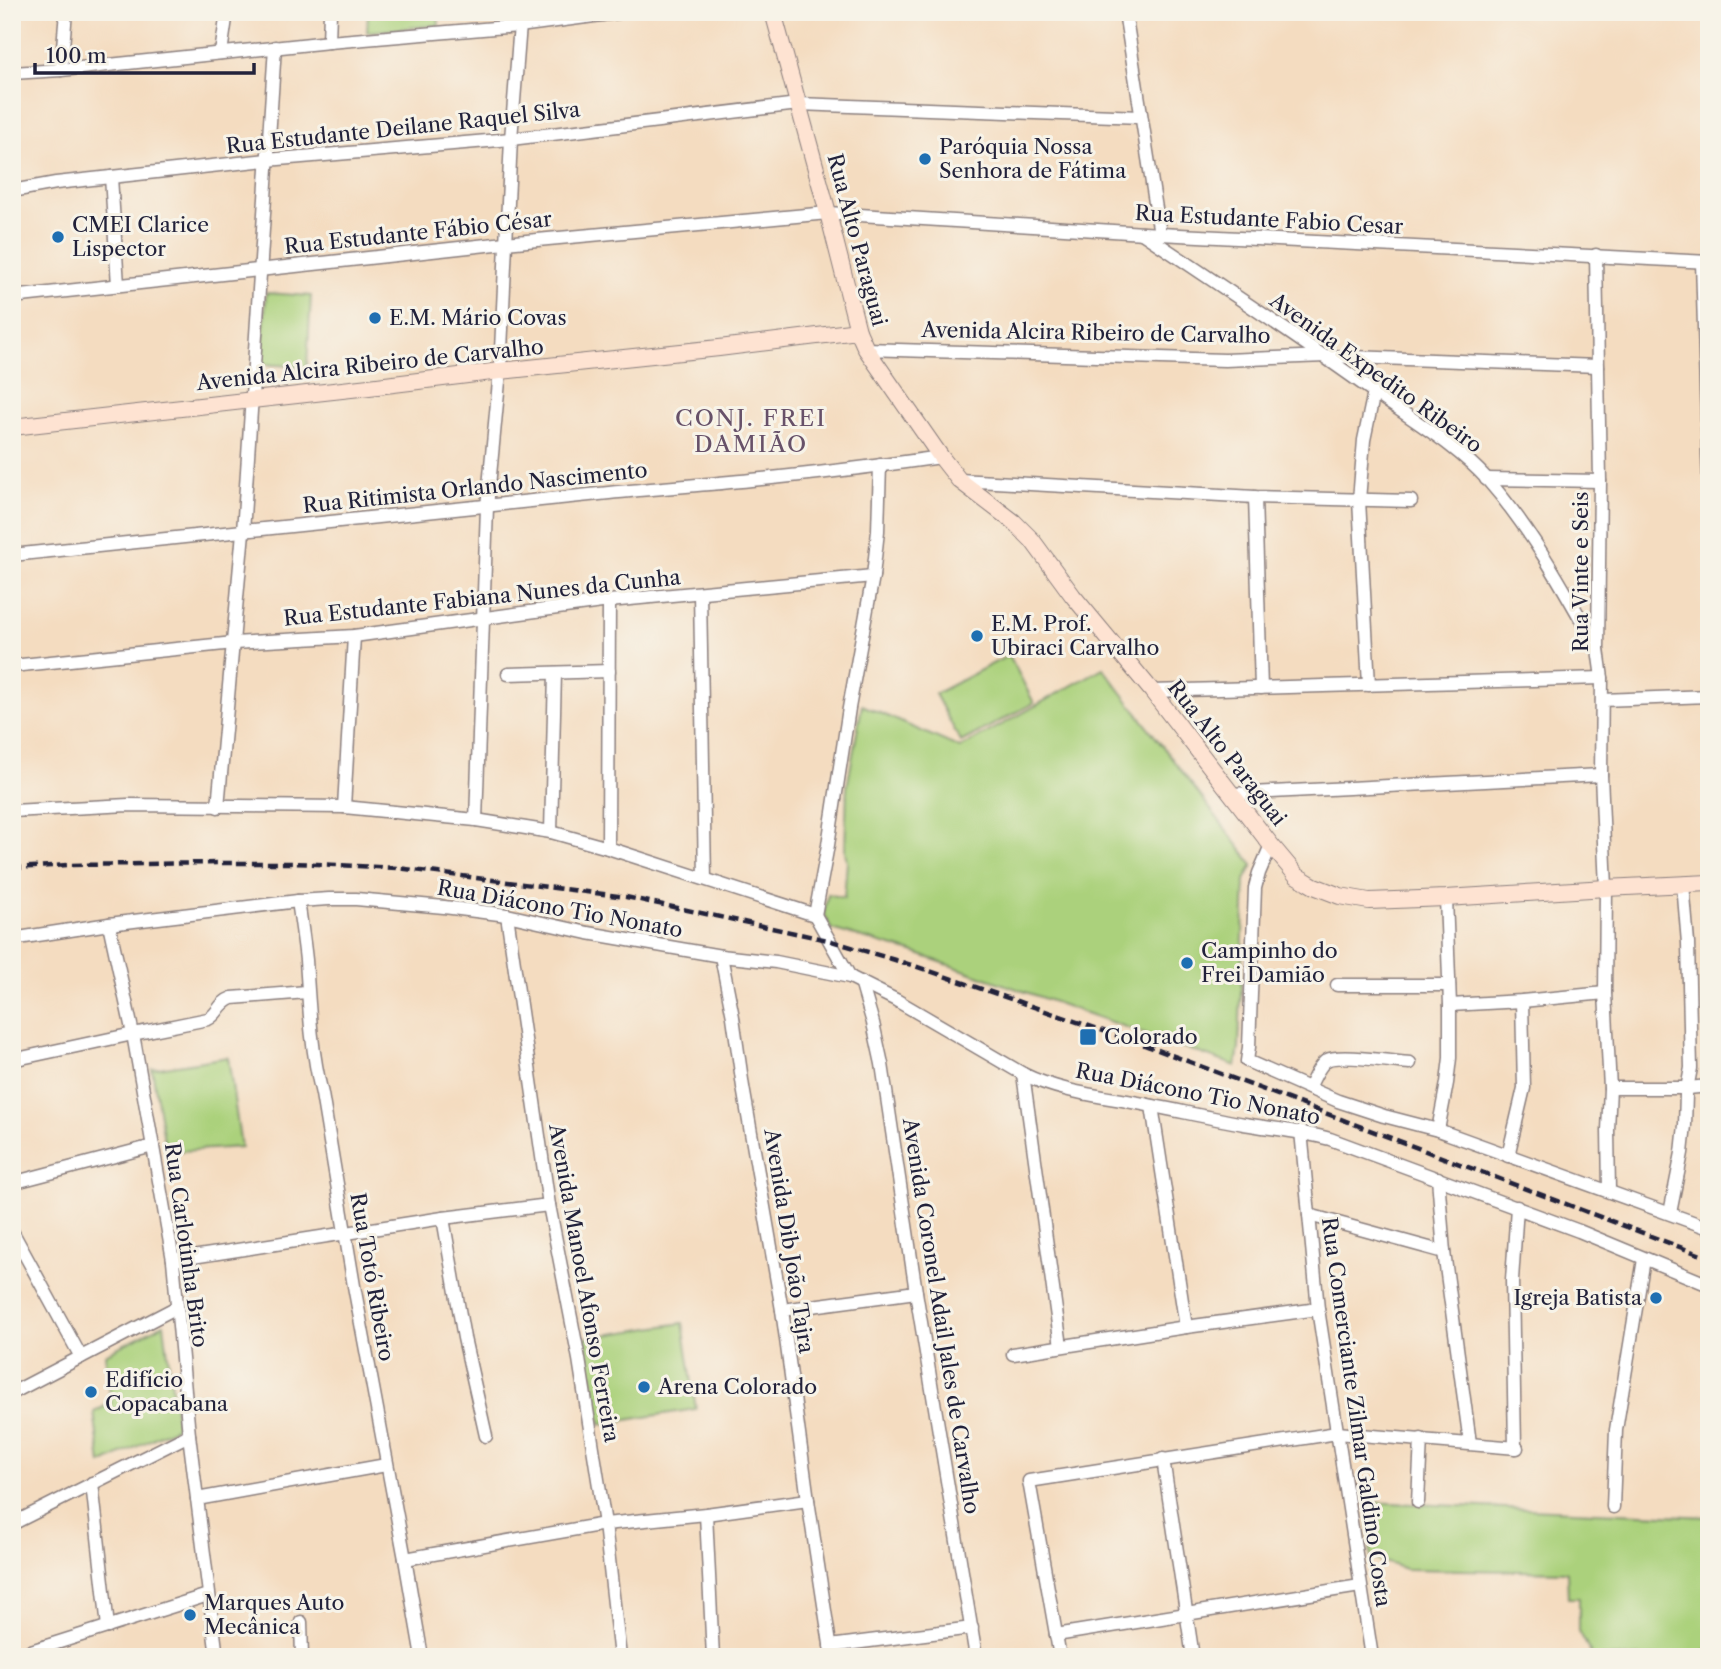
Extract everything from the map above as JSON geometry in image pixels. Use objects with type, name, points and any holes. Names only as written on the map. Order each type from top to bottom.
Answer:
[{"type":"street","points":[[61,70],[66,12]]},
{"type":"street","points":[[222,53],[227,12]]},
{"type":"street","points":[[329,42],[330,12]]},
{"type":"street","points":[[12,73],[329,42],[520,19],[625,12]]},
{"type":"street","name":"Rua Alto Paraguai","points":[[773,12],[858,331],[866,349],[959,480],[1014,522],[1032,540],[1073,596],[1152,691],[1297,876],[1340,896],[1369,901],[1709,883]]},
{"type":"street","points":[[1125,12],[1160,234]]},
{"type":"street","points":[[476,820],[487,508],[500,371],[505,243],[520,19]]},
{"type":"street","points":[[218,807],[253,399],[259,269],[275,47]]},
{"type":"street","name":"Rua Estudante Deilane Raquel Silva","points":[[12,191],[56,183],[267,160],[511,139],[798,104],[1141,117]]},
{"type":"street","points":[[111,177],[118,285]]},
{"type":"street","name":"Rua Estudante Fabio Cesar","points":[[828,213],[1160,234],[1705,262]]},
{"type":"street","name":"Rua Estudante Fábio César","points":[[12,297],[505,243],[828,213]]},
{"type":"street","name":"Avenida Expedito Ribeiro","points":[[1142,232],[1326,356],[1462,456],[1486,479],[1539,548],[1598,649]]},
{"type":"street","name":"Rua Vinte e Seis","points":[[1596,256],[1600,481],[1598,649],[1602,678],[1605,993],[1610,1088],[1609,1191]]},
{"type":"street","points":[[1705,262],[1709,486]]},
{"type":"street","name":"Avenida Alcira Ribeiro de Carvalho","points":[[12,427],[858,331]]},
{"type":"street","name":"Avenida Alcira Ribeiro de Carvalho","points":[[866,349],[1225,360],[1326,356],[1598,366]]},
{"type":"street","points":[[1369,685],[1359,500],[1364,440],[1374,392]]},
{"type":"street","name":"Rua Ritimista Orlando Nascimento","points":[[12,555],[487,508],[941,457]]},
{"type":"street","points":[[856,979],[828,940],[815,915],[873,576],[878,531],[880,465]]},
{"type":"street","points":[[1486,479],[1600,481]]},
{"type":"street","points":[[959,480],[1255,497],[1411,501]]},
{"type":"street","points":[[1255,497],[1261,688]]},
{"type":"street","name":"Rua Estudante Fabiana Nunes da Cunha","points":[[12,666],[234,643],[354,636],[609,601],[873,576]]},
{"type":"street","points":[[700,593],[705,879]]},
{"type":"street","points":[[608,848],[609,601]]},
{"type":"street","points":[[344,807],[354,636]]},
{"type":"street","points":[[508,674],[609,671]]},
{"type":"street","points":[[551,832],[555,673]]},
{"type":"street","points":[[1152,691],[1602,678]]},
{"type":"street","points":[[1602,700],[1709,696]]},
{"type":"street","points":[[1231,794],[1601,775]]},
{"type":"street","points":[[12,811],[128,805],[344,807],[476,820],[551,832],[815,915]]},
{"type":"street","points":[[1271,845],[1255,888],[1247,1061],[1338,1101],[1438,1130],[1709,1228]]},
{"type":"street","points":[[1670,1213],[1682,1153],[1691,1068],[1688,943],[1683,884]]},
{"type":"street","points":[[1438,1130],[1449,1071],[1450,1005],[1446,898]]},
{"type":"street","name":"Rua Diácono Tio Nonato","points":[[12,939],[298,901],[356,899],[507,915],[587,933],[721,956],[776,962],[856,979],[1042,1084],[1247,1124],[1301,1131],[1330,1139],[1517,1207],[1709,1285]]},
{"type":"street","name":"Rua Totó Ribeiro","points":[[298,901],[316,1072],[422,1657]]},
{"type":"street","name":"Avenida Manoel Afonso Ferreira","points":[[507,915],[549,1205],[579,1359],[606,1524],[620,1657]]},
{"type":"street","name":"Rua Carlotinha Brito","points":[[109,924],[133,1034],[173,1259],[189,1436],[217,1657]]},
{"type":"street","name":"Avenida Dib João Tajra","points":[[721,956],[782,1310],[831,1651]]},
{"type":"street","name":"Avenida Coronel Adail Jales de Carvalho","points":[[856,979],[873,1023],[882,1064],[916,1292],[976,1657]]},
{"type":"street","points":[[1337,985],[1449,985]]},
{"type":"street","points":[[12,1060],[210,1018],[221,1004],[232,998],[307,992]]},
{"type":"street","points":[[1450,1005],[1605,993]]},
{"type":"street","points":[[1508,1156],[1524,1088],[1522,1001]]},
{"type":"street","points":[[1309,1088],[1323,1063],[1330,1059],[1343,1057],[1410,1063]]},
{"type":"street","points":[[1023,1074],[1061,1346]]},
{"type":"street","points":[[1610,1088],[1709,1086]]},
{"type":"street","points":[[1152,1106],[1186,1327]]},
{"type":"street","name":"Rua Comerciante Zilmar Galdino Costa","points":[[1301,1131],[1318,1309],[1372,1657]]},
{"type":"street","points":[[12,1183],[153,1146]]},
{"type":"street","points":[[1438,1178],[1444,1252],[1471,1443]]},
{"type":"street","points":[[173,1259],[443,1218],[549,1205]]},
{"type":"street","points":[[1060,1657],[1030,1480],[1336,1433],[1516,1448],[1512,1280],[1517,1207]]},
{"type":"street","points":[[1309,1215],[1444,1252]]},
{"type":"street","points":[[443,1218],[464,1338],[486,1436]]},
{"type":"street","points":[[12,1231],[81,1357]]},
{"type":"street","points":[[1613,1507],[1616,1430],[1644,1259]]},
{"type":"street","points":[[782,1310],[916,1292]]},
{"type":"street","points":[[12,1393],[177,1307]]},
{"type":"street","points":[[1013,1354],[1318,1309]]},
{"type":"street","points":[[12,1524],[189,1436]]},
{"type":"street","points":[[1418,1502],[1421,1439]]},
{"type":"street","points":[[1163,1459],[1193,1657]]},
{"type":"street","points":[[197,1499],[386,1465]]},
{"type":"street","points":[[92,1483],[108,1627]]},
{"type":"street","points":[[405,1559],[606,1524],[808,1500]]},
{"type":"street","points":[[706,1514],[713,1657]]},
{"type":"street","points":[[1056,1635],[1360,1586]]},
{"type":"street","points":[[12,1646],[13,1656],[208,1595]]},
{"type":"street","points":[[301,1622],[302,1657]]},
{"type":"street","points":[[831,1651],[972,1628]]},
{"type":"green space","points":[[368,12],[438,12],[439,25],[367,32]]},
{"type":"green space","points":[[266,293],[311,296],[307,367],[262,364]]},
{"type":"green space","points":[[1009,655],[1034,703],[961,742],[935,694]]},
{"type":"green space","points":[[1103,668],[1253,865],[1245,880],[1236,1066],[912,952],[831,929],[824,913],[828,894],[844,898],[847,787],[862,705],[960,748]]},
{"type":"green space","points":[[228,1057],[241,1147],[166,1152],[152,1069]]},
{"type":"green space","name":"Arena Colorado","points":[[683,1323],[696,1409],[601,1424],[585,1338]]},
{"type":"green space","points":[[164,1324],[177,1427],[101,1464],[94,1412],[111,1403],[105,1354]]},
{"type":"green space","points":[[1367,1502],[1709,1517],[1709,1650],[1693,1657],[1593,1657],[1579,1631],[1579,1598],[1568,1598],[1567,1572],[1406,1569],[1371,1558]]},
{"type":"railway","points":[[12,868],[218,863],[294,863],[398,868],[626,897],[828,940],[915,966],[1150,1047],[1709,1258]]},
{"type":"place","name":"Paróquia Nossa Senhora de Fátima","points":[[925,159]]},
{"type":"place","name":"CMEI Clarice Lispector","points":[[58,237]]},
{"type":"place","name":"E.M. Mário Covas","points":[[375,318]]},
{"type":"place","name":"E.M. Prof. Ubiraci Carvalho","points":[[977,636]]},
{"type":"place","name":"Campinho do Frei Damião","points":[[1187,963]]},
{"type":"place","name":"Colorado","points":[[1088,1037]]},
{"type":"place","name":"Igreja Batista","points":[[1656,1298]]},
{"type":"place","name":"Arena Colorado","points":[[644,1387]]},
{"type":"place","name":"Edifício Copacabana","points":[[91,1392]]},
{"type":"place","name":"Marques Auto Mecânica","points":[[190,1615]]},
{"type":"district","name":"CONJ. FREI DAMIÃO","points":[[751,431]]}]
